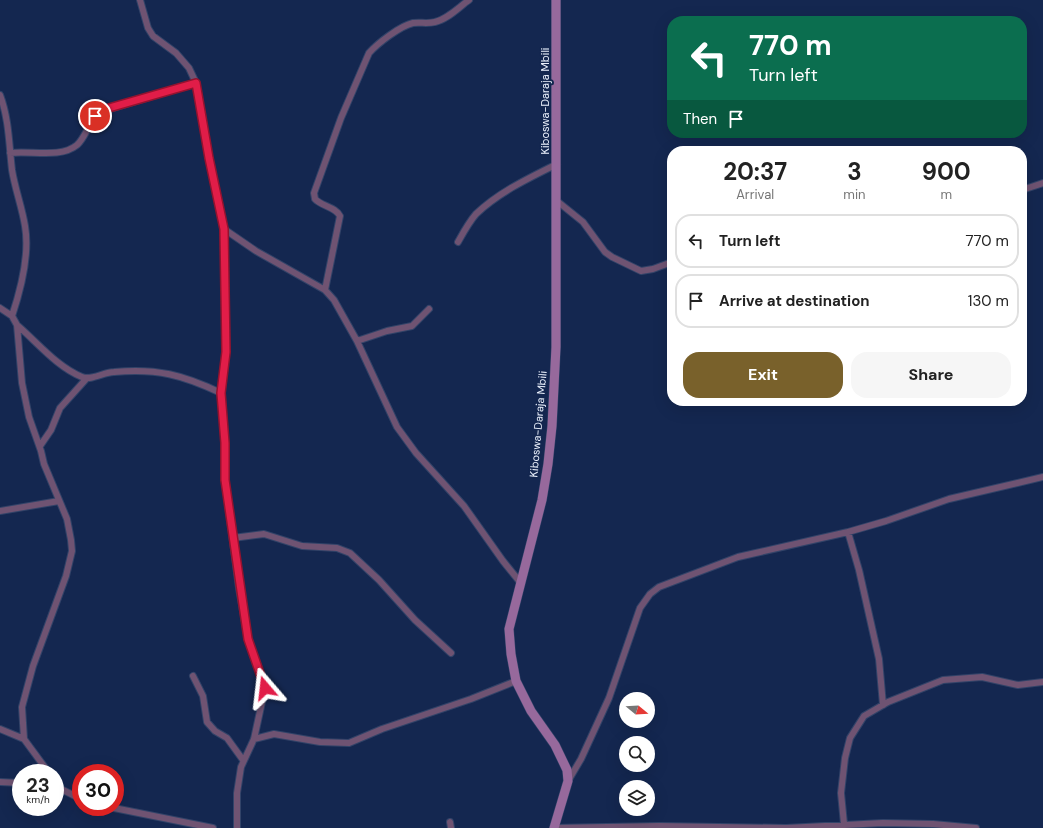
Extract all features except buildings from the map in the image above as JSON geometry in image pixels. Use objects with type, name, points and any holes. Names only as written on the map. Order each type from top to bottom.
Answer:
[{"type":"main road","name":"Kiboswa-Daraja Mbili","points":[[554,828],[568,782],[567,770],[555,744],[531,711],[516,681],[511,654],[509,629],[542,500],[551,433],[556,347],[556,0]]},
{"type":"street","points":[[140,0],[148,28],[153,36],[183,60],[196,83],[209,158],[224,229],[226,352],[221,393],[225,443],[225,480],[248,639],[265,688],[254,739],[243,760],[237,793],[237,828]]},
{"type":"street","points":[[324,290],[340,216],[338,212],[314,199],[314,193],[341,118],[370,53],[376,45],[404,27],[413,23],[436,22],[448,16],[469,0]]},
{"type":"street","points":[[10,153],[28,151],[47,153],[71,148],[80,142],[92,119],[100,112],[196,83]]},
{"type":"street","points":[[0,95],[8,122],[12,171],[25,226],[26,241],[23,273],[12,316]]},
{"type":"street","points":[[458,242],[475,215],[492,201],[519,184],[557,164]]},
{"type":"street","points":[[1027,188],[1043,183]]},
{"type":"street","points":[[557,201],[583,222],[607,254],[635,269],[646,271],[667,264]]},
{"type":"street","points":[[224,229],[256,251],[324,290],[342,313],[357,341],[397,427],[416,453],[464,506],[503,562],[520,582]]},
{"type":"street","points":[[0,308],[12,316],[17,325],[71,371],[86,378]]},
{"type":"street","points":[[357,341],[387,331],[412,326],[429,309]]},
{"type":"street","points":[[17,325],[22,383],[29,417],[40,446],[44,464],[67,519],[72,551],[66,576],[47,624],[23,701],[24,739]]},
{"type":"street","points":[[18,343],[31,336]]},
{"type":"street","points":[[40,446],[51,430],[60,408],[86,378],[112,372],[152,371],[187,378],[221,393]]},
{"type":"street","points":[[568,782],[581,759],[609,698],[640,608],[650,594],[670,582],[738,557],[848,532],[893,519],[949,499],[1043,477]]},
{"type":"street","points":[[0,512],[59,501]]},
{"type":"street","points":[[848,532],[859,570],[879,659],[883,705]]},
{"type":"street","points":[[233,538],[264,534],[302,546],[337,548],[350,554],[379,580],[415,620],[451,653]]},
{"type":"street","points":[[193,676],[203,696],[207,722],[215,731],[226,738],[243,760]]},
{"type":"street","points":[[844,824],[841,793],[847,747],[854,729],[864,716],[883,705],[943,680],[982,677],[1018,686],[1043,682]]},
{"type":"street","points":[[254,739],[274,734],[320,742],[349,743],[382,729],[471,699],[516,681]]},
{"type":"street","points":[[0,729],[24,739],[42,764]]},
{"type":"street","points":[[0,782],[12,783]]},
{"type":"street","points":[[124,810],[213,828]]},
{"type":"street","points":[[554,828],[659,826],[786,828],[844,824],[933,824],[976,828]]},
{"type":"route","points":[[95,116],[109,108],[160,92],[196,83],[209,158],[224,229],[224,318],[226,352],[221,393],[225,443],[225,480],[239,588],[248,639],[264,681],[265,688]]}]
